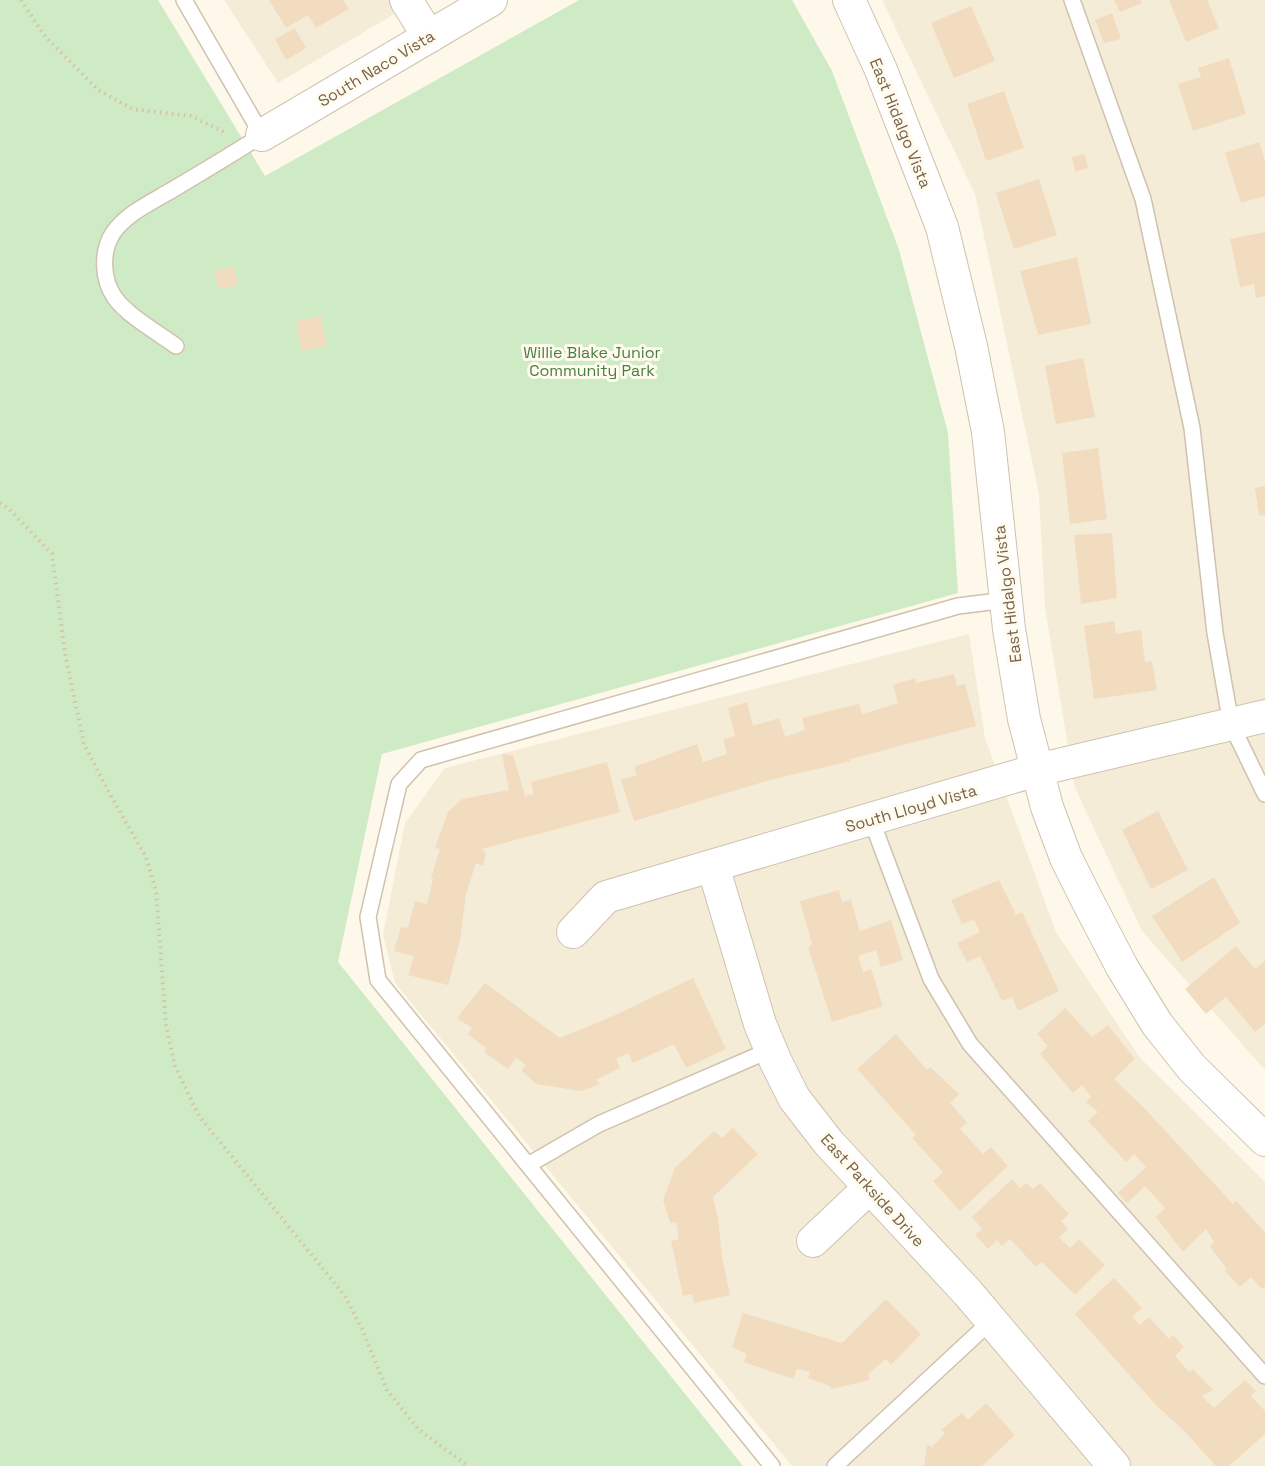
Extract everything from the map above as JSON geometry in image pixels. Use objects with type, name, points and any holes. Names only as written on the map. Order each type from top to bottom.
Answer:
[{"type":"street","points":[[406,0],[429,37]]},
{"type":"street","name":"South Naco Vista","points":[[250,143],[491,0]]},
{"type":"street","name":"East Hidalgo Vista","points":[[849,0],[881,70],[942,227],[971,346],[988,432],[1006,600],[1024,718],[1047,807],[1066,858],[1122,968],[1157,1024],[1192,1068],[1265,1140]]},
{"type":"street","name":"South Lloyd Vista","points":[[573,932],[606,897],[1037,770],[1265,716]]},
{"type":"street","name":"East Parkside Drive","points":[[713,866],[760,1024],[794,1098],[828,1143],[992,1321],[1114,1466]]},
{"type":"street","points":[[813,1241],[870,1187]]},
{"type":"lane","points":[[176,346],[124,308],[115,298],[106,275],[106,248],[112,234],[132,214],[250,143],[184,0]]},
{"type":"lane","points":[[1072,0],[1143,199],[1192,428],[1215,633],[1231,724],[1265,794]]},
{"type":"lane","points":[[772,1466],[378,980],[368,917],[399,784],[421,760],[958,606],[1006,600]]},
{"type":"lane","points":[[871,819],[931,978],[970,1044],[1265,1376]]},
{"type":"lane","points":[[528,1165],[599,1124],[770,1050]]},
{"type":"lane","points":[[835,1466],[992,1321]]},
{"type":"path","points":[[21,0],[44,35],[97,89],[132,109],[191,116],[250,143]]},
{"type":"path","points":[[0,503],[9,509],[52,554],[65,653],[84,744],[146,856],[156,891],[166,1026],[176,1066],[199,1116],[345,1296],[362,1329],[387,1390],[418,1429],[468,1466]]},
{"type":"shaded area","points":[[224,0],[418,0],[278,83]]},
{"type":"shaded area","points":[[882,0],[1265,0],[1265,1070],[1142,931],[1075,788],[1045,608],[1039,494],[975,194]]},
{"type":"shaded area","points":[[969,634],[985,738],[1056,932],[1140,1058],[1265,1182],[1265,1466],[792,1466],[395,983],[383,935],[405,823],[445,768]]},
{"type":"green space","name":"Willie Blake Junior Community Park","points":[[0,0],[158,0],[265,176],[579,0],[792,0],[832,71],[899,250],[948,433],[958,593],[382,754],[338,962],[743,1466],[0,1466]]},
{"type":"building","points":[[269,0],[343,0],[349,9],[316,28],[308,15],[286,28]]},
{"type":"building","points":[[1114,0],[1140,0],[1142,3],[1120,12]]},
{"type":"building","points":[[1169,0],[1207,0],[1219,28],[1186,42]]},
{"type":"building","points":[[971,6],[995,61],[954,78],[931,23]]},
{"type":"building","points":[[1112,13],[1121,39],[1104,43],[1095,20]]},
{"type":"building","points":[[295,28],[306,48],[286,60],[275,39]]},
{"type":"building","points":[[1229,58],[1246,114],[1193,131],[1178,84],[1201,77],[1198,68]]},
{"type":"building","points":[[1004,91],[1024,148],[986,161],[967,104]]},
{"type":"building","points":[[1259,142],[1265,161],[1265,196],[1241,203],[1225,153]]},
{"type":"building","points":[[1085,154],[1088,168],[1075,172],[1072,157]]},
{"type":"building","points":[[1039,179],[1057,235],[1014,249],[996,193]]},
{"type":"building","points":[[1265,232],[1265,296],[1256,298],[1254,284],[1240,287],[1230,239]]},
{"type":"building","points":[[1077,257],[1091,324],[1038,335],[1020,271]]},
{"type":"building","points":[[234,267],[238,285],[218,289],[215,270]]},
{"type":"building","points":[[321,316],[327,346],[301,351],[296,321]]},
{"type":"building","points":[[1083,358],[1095,417],[1056,424],[1045,366]]},
{"type":"building","points":[[1098,448],[1107,519],[1070,524],[1062,453]]},
{"type":"building","points":[[1265,486],[1265,516],[1259,515],[1255,488]]},
{"type":"building","points":[[1112,533],[1117,598],[1081,604],[1074,535]]},
{"type":"building","points":[[1114,621],[1116,634],[1141,630],[1145,662],[1152,661],[1157,690],[1094,699],[1084,626]]},
{"type":"building","points":[[954,674],[957,686],[965,684],[976,726],[850,759],[851,761],[770,780],[634,821],[621,780],[637,775],[634,767],[697,744],[703,762],[727,754],[723,739],[735,736],[728,708],[747,702],[753,726],[779,718],[785,737],[805,730],[802,718],[859,704],[862,714],[876,710],[898,703],[893,685],[915,678],[916,683]]},
{"type":"building","points":[[502,754],[513,755],[525,796],[534,794],[531,782],[607,762],[620,812],[482,849],[486,854],[483,866],[476,863],[466,894],[460,941],[448,985],[408,975],[414,956],[394,951],[401,927],[408,928],[415,901],[427,904],[433,879],[431,878],[440,849],[435,848],[448,812],[462,799],[509,790]]},
{"type":"building","points":[[1158,811],[1188,870],[1151,889],[1122,830]]},
{"type":"building","points":[[1214,877],[1240,923],[1182,962],[1152,916]]},
{"type":"building","points":[[999,880],[1016,915],[1022,912],[1059,991],[1018,1011],[1012,997],[1002,1001],[980,956],[967,962],[957,943],[980,932],[974,920],[962,924],[951,900]]},
{"type":"building","points":[[839,890],[842,902],[851,900],[860,931],[891,920],[903,960],[881,967],[876,950],[858,956],[863,972],[871,969],[883,1006],[832,1022],[808,947],[812,944],[800,901]]},
{"type":"building","points":[[1236,946],[1255,969],[1265,961],[1265,1024],[1255,1032],[1226,997],[1206,1014],[1185,989]]},
{"type":"building","points":[[693,978],[726,1049],[686,1068],[674,1044],[633,1063],[628,1053],[616,1059],[620,1068],[596,1080],[600,1084],[581,1091],[536,1084],[521,1070],[526,1065],[516,1058],[508,1069],[484,1052],[486,1048],[468,1034],[472,1028],[457,1018],[485,983],[560,1038],[611,1017]]},
{"type":"building","points":[[1065,1008],[1092,1037],[1108,1025],[1135,1059],[1114,1079],[1233,1204],[1236,1201],[1265,1232],[1265,1286],[1262,1289],[1251,1277],[1240,1287],[1224,1270],[1227,1269],[1210,1247],[1214,1242],[1206,1229],[1183,1252],[1156,1217],[1165,1208],[1145,1186],[1127,1203],[1118,1193],[1146,1167],[1134,1154],[1126,1162],[1088,1121],[1098,1112],[1086,1102],[1091,1097],[1082,1085],[1073,1093],[1040,1054],[1048,1046],[1037,1034]]},
{"type":"building","points":[[896,1034],[927,1070],[930,1067],[959,1094],[950,1103],[967,1122],[960,1129],[983,1154],[991,1147],[1008,1166],[960,1211],[933,1181],[943,1172],[912,1138],[916,1135],[857,1069]]},
{"type":"building","points":[[733,1128],[758,1154],[713,1197],[730,1295],[694,1303],[692,1294],[683,1296],[671,1241],[679,1239],[676,1222],[670,1223],[663,1200],[675,1168],[714,1131],[722,1138]]},
{"type":"building","points":[[1012,1179],[1020,1188],[1026,1183],[1033,1189],[1040,1183],[1069,1214],[1061,1221],[1068,1229],[1059,1237],[1070,1248],[1079,1239],[1105,1265],[1075,1295],[1042,1262],[1036,1267],[1010,1239],[1002,1246],[997,1240],[988,1249],[975,1235],[982,1229],[972,1217]]},
{"type":"building","points":[[1114,1278],[1142,1308],[1132,1317],[1140,1325],[1149,1317],[1169,1339],[1173,1335],[1184,1347],[1175,1356],[1189,1372],[1193,1369],[1213,1390],[1202,1396],[1214,1408],[1245,1380],[1256,1391],[1251,1396],[1265,1411],[1265,1434],[1229,1466],[1216,1466],[1155,1404],[1075,1314]]},
{"type":"building","points":[[886,1299],[921,1334],[891,1365],[886,1359],[868,1374],[869,1380],[832,1389],[830,1386],[808,1378],[810,1372],[797,1369],[793,1379],[744,1362],[747,1354],[732,1347],[743,1313],[842,1343]]},
{"type":"building","points":[[986,1403],[1015,1435],[982,1466],[924,1466],[927,1445],[932,1447],[945,1433],[941,1430],[962,1413],[968,1420]]}]
